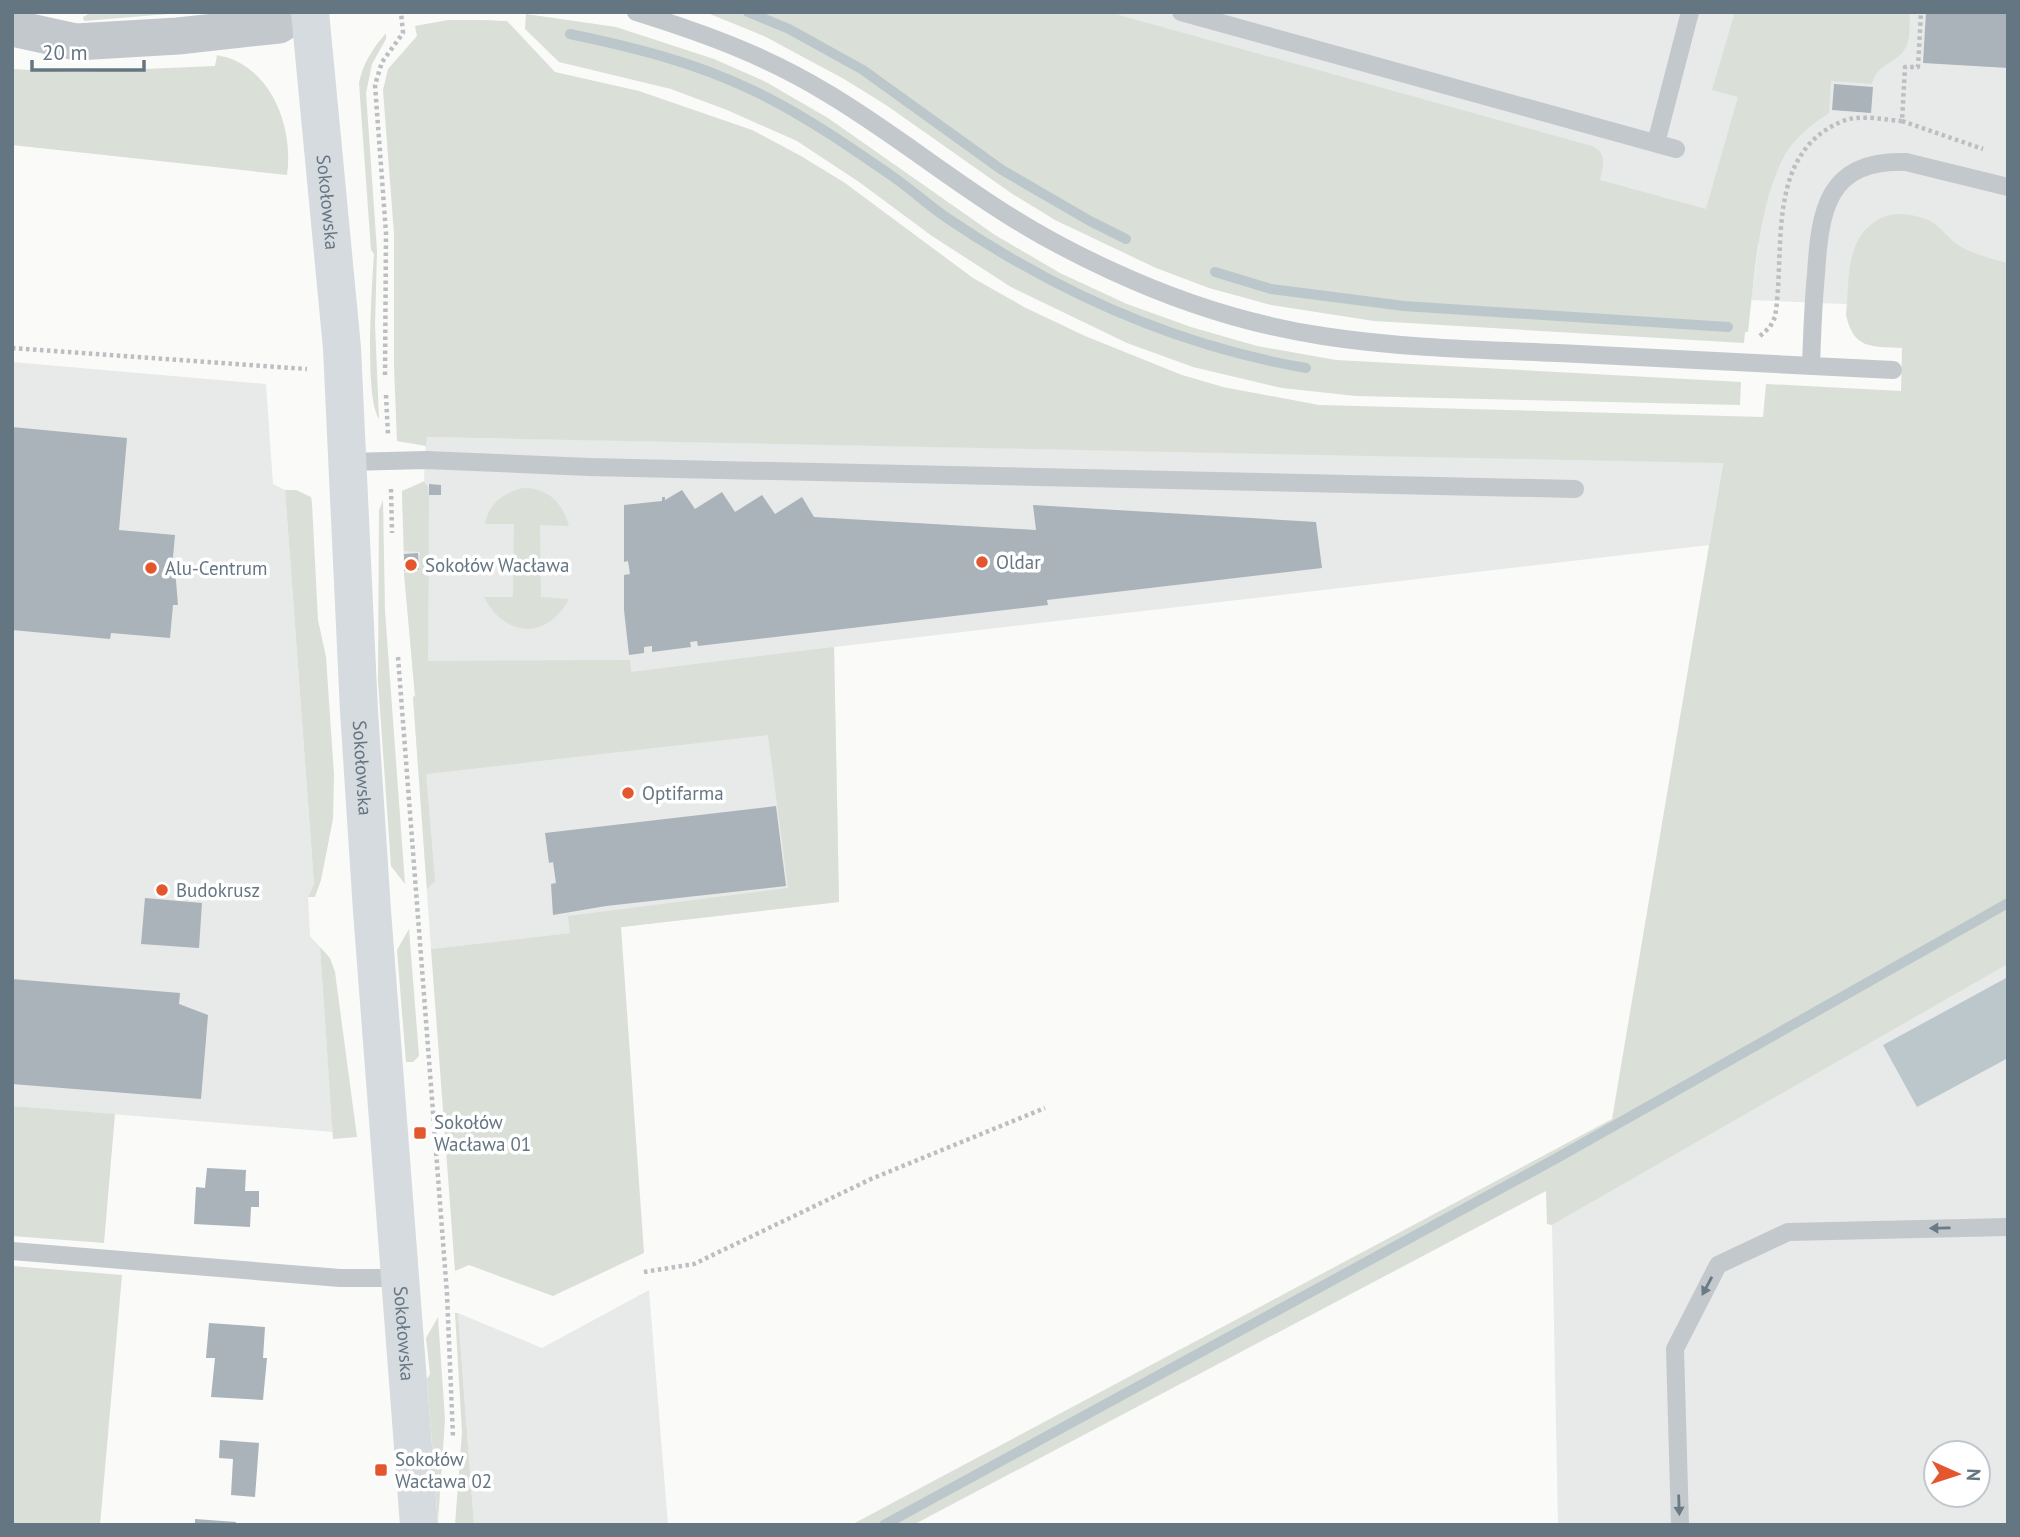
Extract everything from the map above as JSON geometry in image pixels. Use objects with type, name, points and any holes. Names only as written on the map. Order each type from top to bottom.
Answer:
[{"type":"street","points":[[12,27],[49,12]]},
{"type":"street","points":[[12,27],[76,42],[178,36],[279,25],[299,12]]},
{"type":"street","name":"Sokołowska","points":[[310,12],[342,365],[359,712],[419,1525]]},
{"type":"lane","points":[[636,12],[727,42],[765,59],[852,108],[985,200],[1045,237],[1131,279],[1221,313],[1294,331],[1349,339],[1447,347],[1893,370]]},
{"type":"lane","points":[[1181,12],[1676,149]]},
{"type":"lane","points":[[1656,143],[1690,12]]},
{"type":"lane","points":[[1811,366],[1818,239],[1827,203],[1840,183],[1865,167],[1888,161],[1906,162],[2008,187]]},
{"type":"lane","points":[[348,462],[1574,489]]},
{"type":"lane","points":[[1680,1525],[1675,1349],[1718,1265],[1788,1232],[2008,1227]]},
{"type":"lane","points":[[12,1251],[340,1278],[400,1278]]},
{"type":"path","points":[[391,541],[385,374],[386,233],[375,85],[382,62],[402,33],[401,12]]},
{"type":"path","points":[[1902,121],[1905,67],[1918,67],[1921,12]]},
{"type":"path","points":[[1856,119],[1902,121],[1990,152]]},
{"type":"path","points":[[12,348],[292,369],[342,365]]},
{"type":"path","points":[[397,652],[447,1294],[454,1417],[452,1449]]},
{"type":"path","points":[[644,1272],[694,1264],[871,1179],[1045,1108]]},
{"type":"shaded area","points":[[92,12],[192,12],[84,21],[83,17]]},
{"type":"shaded area","points":[[705,12],[1108,12],[1592,146],[1602,156],[1600,180],[1706,209],[1738,97],[1712,90],[1735,12],[1910,12],[1909,39],[1898,57],[1878,72],[1872,84],[1831,81],[1829,113],[1805,131],[1786,153],[1777,172],[1764,216],[1748,332],[1745,332],[1744,343],[1374,321],[1271,305],[1209,288],[1156,268],[1055,220],[844,79],[764,36]]},
{"type":"shaded area","points":[[871,12],[2008,12],[2008,311],[1751,300],[1759,243]]},
{"type":"shaded area","points":[[526,14],[616,27],[714,59],[766,82],[828,118],[995,235],[1060,273],[1127,304],[1191,327],[1257,346],[1336,360],[1741,382],[1740,405],[1356,396],[1282,388],[1193,367],[1127,343],[1011,287],[932,236],[859,182],[797,141],[671,89],[559,62],[525,29]]},
{"type":"shaded area","points":[[448,20],[507,21],[555,72],[639,91],[752,130],[845,183],[973,278],[1024,307],[1085,336],[1182,375],[1223,387],[1319,405],[1763,417],[1766,384],[1901,391],[1902,348],[1865,344],[1854,335],[1846,315],[1851,260],[1860,236],[1881,218],[1898,214],[1910,215],[1933,223],[1967,250],[2008,263],[2008,964],[1552,1225],[1547,1224],[1546,1191],[913,1525],[851,1525],[1612,1119],[1723,463],[427,437],[426,446],[397,441],[394,234],[383,90],[388,69],[417,36],[415,26]]},
{"type":"shaded area","points":[[386,33],[386,39],[372,64],[366,93],[377,251],[375,325],[379,419],[374,406],[370,365],[374,254],[371,250],[359,83],[369,56]]},
{"type":"shaded area","points":[[217,55],[236,61],[252,71],[272,96],[284,127],[287,175],[12,145],[12,69],[73,72],[215,66]]},
{"type":"shaded area","name":"Budokrusz","points":[[12,362],[266,384],[273,484],[285,490],[314,884],[308,897],[310,936],[320,947],[333,1132],[12,1106]]},
{"type":"shaded area","name":"Oldar","points":[[426,437],[1723,462],[1709,545],[834,647],[839,902],[431,949],[415,696],[404,573],[402,491],[424,481]]},
{"type":"shaded area","points":[[424,482],[428,487],[429,499],[428,661],[630,660],[631,672],[834,647],[839,902],[621,927],[644,1253],[553,1296],[469,1265],[455,1271],[431,949],[570,933],[568,916],[788,888],[768,735],[426,774],[435,881],[427,889],[404,573],[419,571],[420,552],[404,551],[402,491]]},
{"type":"shaded area","points":[[523,488],[540,491],[553,498],[569,526],[540,525],[541,597],[569,599],[549,622],[526,629],[503,620],[484,597],[513,597],[514,524],[485,524],[490,510],[498,500]]},
{"type":"shaded area","points":[[285,490],[296,490],[311,497],[318,620],[326,657],[334,775],[333,819],[315,897],[308,897],[314,884]]},
{"type":"shaded area","points":[[383,500],[385,611],[405,884],[391,866],[378,681],[379,510]]},
{"type":"shaded area","points":[[409,929],[419,1056],[413,1062],[406,1062],[397,950]]},
{"type":"shaded area","points":[[320,947],[330,958],[335,972],[357,1137],[333,1139]]},
{"type":"shaded area","points":[[2008,964],[2008,1525],[1558,1525],[1552,1225]]},
{"type":"shaded area","points":[[2008,977],[2008,1058],[1917,1107],[1883,1045]]},
{"type":"shaded area","points":[[12,1106],[115,1114],[104,1243],[12,1236]]},
{"type":"shaded area","points":[[12,1266],[122,1275],[100,1525],[12,1525]]},
{"type":"shaded area","points":[[649,1290],[668,1525],[474,1525],[458,1313],[542,1348]]},
{"type":"shaded area","points":[[455,1313],[458,1313],[474,1525],[455,1525],[462,1432]]},
{"type":"shaded area","points":[[438,1317],[445,1419],[438,1522],[426,1338]]},
{"type":"building","points":[[1926,12],[2008,12],[2008,68],[1923,63]]},
{"type":"building","points":[[1834,84],[1873,87],[1871,113],[1832,110]]},
{"type":"building","points":[[12,427],[127,438],[119,530],[175,535],[172,568],[175,569],[178,605],[173,605],[170,638],[111,633],[110,639],[12,630]]},
{"type":"building","points":[[429,484],[441,485],[441,495],[429,495]]},
{"type":"building","points":[[682,490],[695,509],[722,492],[735,512],[762,495],[775,514],[802,497],[814,517],[1036,530],[1033,505],[1316,522],[1322,568],[1047,600],[1048,605],[698,646],[697,641],[690,642],[691,647],[652,652],[652,646],[644,647],[644,653],[629,655],[624,610],[624,575],[630,574],[628,561],[624,562],[624,505],[662,501],[662,497],[665,497],[665,500]]},
{"type":"building","name":"Sokołów Wacława","points":[[418,553],[419,570],[404,571],[404,554]]},
{"type":"building","points":[[776,806],[786,886],[606,906],[553,915],[551,884],[556,883],[553,862],[549,863],[545,833]]},
{"type":"building","points":[[145,898],[202,903],[199,948],[141,944]]},
{"type":"building","points":[[12,979],[180,993],[179,1004],[208,1015],[201,1099],[12,1084]]},
{"type":"building","points":[[207,1168],[246,1170],[245,1191],[259,1191],[259,1207],[251,1207],[250,1227],[194,1224],[196,1187],[205,1188]]},
{"type":"building","points":[[209,1323],[265,1327],[263,1358],[267,1358],[263,1400],[211,1397],[215,1358],[206,1358]]},
{"type":"building","points":[[220,1440],[259,1443],[255,1497],[231,1495],[233,1459],[219,1458]]},
{"type":"building","points":[[195,1519],[236,1522],[236,1525],[195,1525]]},
{"type":"waterway","points":[[748,12],[789,29],[863,70],[1002,170],[1126,239]]},
{"type":"waterway","points":[[570,34],[685,63],[770,99],[841,141],[988,245],[1074,292],[1164,330],[1211,346],[1306,368]]},
{"type":"waterway","points":[[1215,272],[1271,289],[1404,306],[1728,327]]},
{"type":"waterway","points":[[884,1525],[1557,1158],[2008,903]]},
{"type":"place","name":"Oldar","points":[[982,562]]},
{"type":"place","name":"Sokołów Wacława","points":[[411,565]]},
{"type":"place","name":"Alu-Centrum","points":[[151,568]]},
{"type":"place","name":"Optifarma","points":[[628,793]]},
{"type":"place","name":"Budokrusz","points":[[162,890]]},
{"type":"place","name":"Sokołów Wacława 01","points":[[420,1133]]},
{"type":"place","name":"Sokołów Wacława 02","points":[[381,1470]]}]
